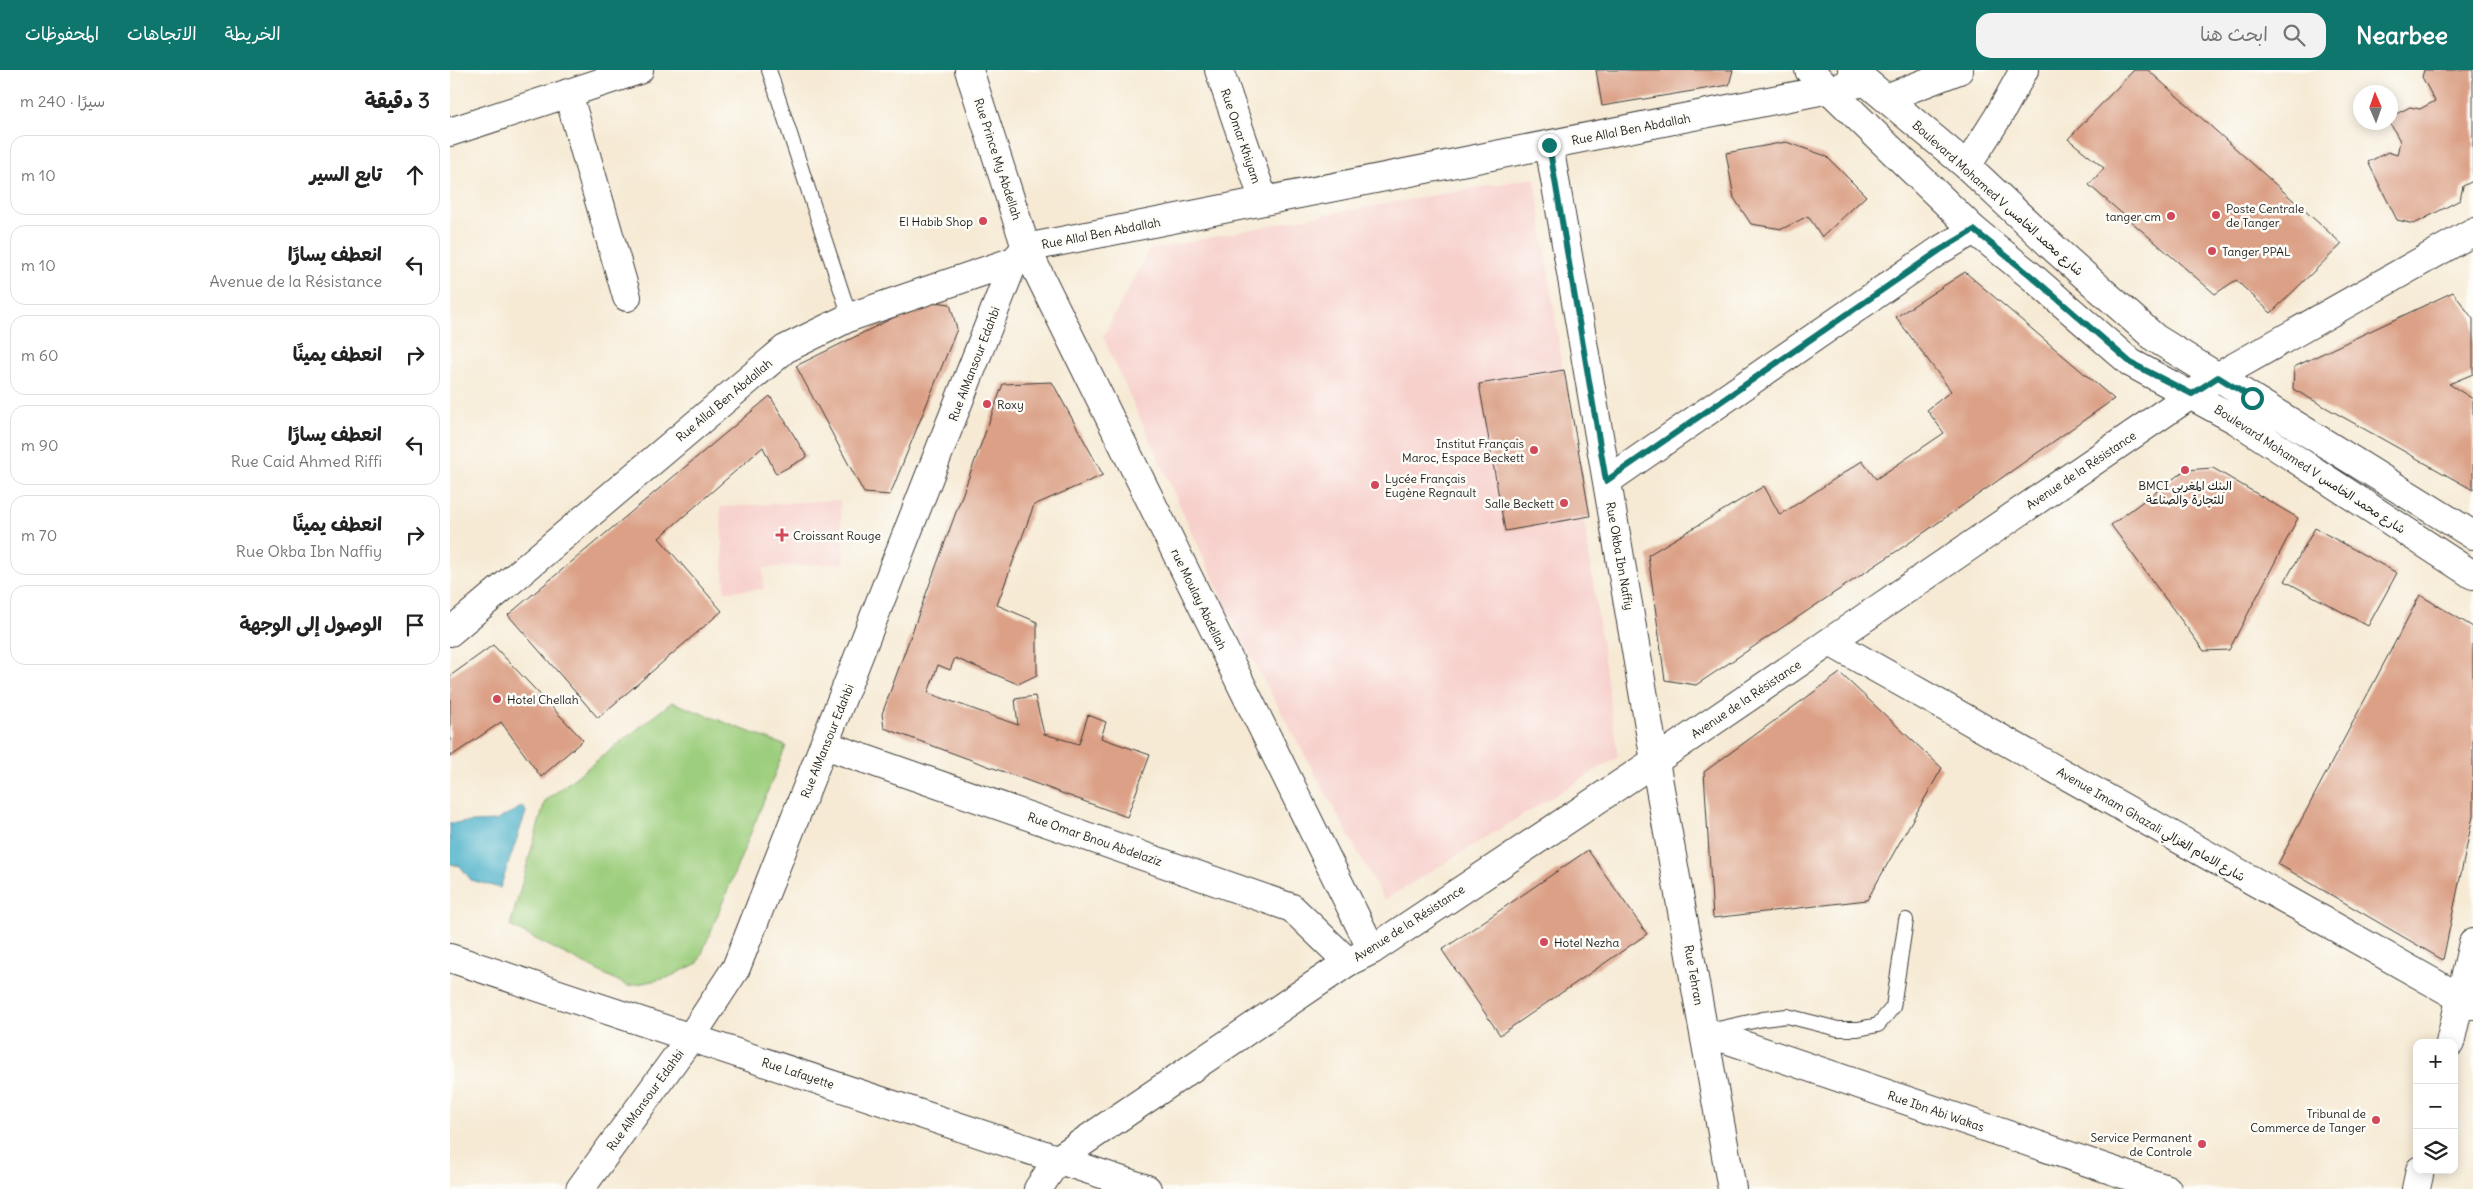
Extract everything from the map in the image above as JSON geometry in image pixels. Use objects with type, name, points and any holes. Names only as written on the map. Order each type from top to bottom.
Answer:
[{"type":"street","points":[[450,132],[639,70]]},
{"type":"street","name":"Rue Prince My Abdellah","points":[[969,70],[1020,255]]},
{"type":"street","name":"Rue Omar Khiyam","points":[[1219,70],[1264,201]]},
{"type":"street","name":"Boulevard Mohamed V شارع محمد الخامس","points":[[1809,70],[1974,230],[2030,275],[2131,363],[2192,394],[2236,420],[2473,575]]},
{"type":"street","name":"Rue Allal Ben Abdallah","points":[[450,632],[785,349],[850,318],[1020,255],[1264,201],[1830,89],[1959,70]]},
{"type":"street","points":[[1967,166],[1998,117],[2024,70]]},
{"type":"street","name":"Boulevard Mohamed V شارع محمد الخامس","points":[[1868,83],[1967,166],[2056,250],[2155,338],[2473,535]]},
{"type":"street","points":[[568,93],[627,296]]},
{"type":"street","name":"Rue Okba Ibn Naffiy","points":[[1549,145],[1655,761]]},
{"type":"street","points":[[1606,481],[1940,250],[1974,230]]},
{"type":"street","name":"Avenue de la Résistance","points":[[1038,1189],[1058,1159],[1348,962],[1372,950],[1655,761],[2192,394],[2218,377],[2473,232]]},
{"type":"street","name":"Rue AlMansour Edahbi","points":[[580,1189],[691,1037],[736,968],[1020,255]]},
{"type":"street","name":"rue Moulay Abdellah","points":[[1020,255],[1372,950]]},
{"type":"street","name":"Avenue Imam Ghazali شارع الامام الغزالي","points":[[1830,642],[2466,1002]]},
{"type":"street","name":"Rue Omar Bnou Abdelaziz","points":[[825,745],[1292,908],[1348,962]]},
{"type":"street","name":"Rue Tehran","points":[[1655,761],[1732,1189]]},
{"type":"street","points":[[2452,1039],[2466,1002],[2473,943]]},
{"type":"street","name":"Rue Lafayette","points":[[450,958],[1147,1189]]},
{"type":"street","name":"Rue Ibn Abi Wakas","points":[[1704,1032],[2167,1189]]},
{"type":"street","points":[[2416,1189],[2419,1174]]},
{"type":"lane","points":[[769,70],[850,318]]},
{"type":"lane","points":[[1704,1032],[1762,1019],[1787,1016],[1838,1029],[1858,1029],[1878,1025],[1893,1007],[1906,920]]},
{"type":"shaded area","name":"Lycée Français Eugène Regnault","points":[[1535,178],[1618,757],[1384,900],[1238,633],[1103,337],[1149,250],[1326,214]]},
{"type":"shaded area","name":"Croissant Rouge","points":[[840,500],[844,563],[763,568],[764,589],[725,591],[720,507]]},
{"type":"green space","points":[[672,702],[786,746],[698,963],[667,978],[628,986],[510,926],[545,801]]},
{"type":"water","points":[[523,806],[526,812],[500,888],[471,880],[460,866],[450,864],[450,823],[495,821]]},
{"type":"building","points":[[1596,70],[1733,70],[1729,85],[1602,106]]},
{"type":"building","name":"Poste Centrale de Tanger","points":[[2134,70],[2148,70],[2342,244],[2271,313],[2236,280],[2215,294],[2089,185],[2104,168],[2068,139]]},
{"type":"building","points":[[2424,70],[2473,70],[2473,181],[2463,186],[2460,200],[2414,224],[2397,220],[2368,162],[2388,152],[2397,155],[2400,141],[2394,130],[2398,130],[2398,113],[2410,107],[2420,109],[2435,101],[2422,77]]},
{"type":"building","points":[[1786,142],[1826,156],[1866,196],[1822,237],[1808,216],[1782,229],[1751,224],[1734,198],[1726,153]]},
{"type":"building","points":[[1965,272],[2114,399],[1912,541],[1696,685],[1665,680],[1648,555],[1764,486],[1780,515],[1862,461],[1876,479],[1944,433],[1927,410],[1951,391],[1896,317]]},
{"type":"building","points":[[2453,292],[2473,319],[2473,374],[2449,384],[2473,399],[2473,490],[2293,389],[2294,367]]},
{"type":"building","points":[[927,301],[950,304],[957,329],[890,495],[864,493],[796,366]]},
{"type":"building","name":"Institut Français Maroc, Espace Beckett","points":[[1564,370],[1590,516],[1505,531],[1479,384]]},
{"type":"building","points":[[1052,382],[1103,475],[1034,505],[997,605],[1037,622],[1037,675],[1018,684],[955,658],[950,670],[938,665],[928,693],[1018,725],[1015,699],[1035,696],[1044,734],[1079,744],[1088,715],[1106,722],[1101,738],[1150,755],[1127,817],[884,728],[882,714],[1003,384]]},
{"type":"building","points":[[770,396],[807,457],[776,474],[763,447],[659,538],[722,611],[598,718],[508,615]]},
{"type":"building","points":[[2213,468],[2298,518],[2229,650],[2204,651],[2111,525],[2185,470]]},
{"type":"building","points":[[2315,528],[2397,573],[2368,626],[2285,581]]},
{"type":"building","points":[[2420,595],[2473,627],[2473,816],[2443,960],[2278,864]]},
{"type":"building","name":"Hotel Chellah","points":[[493,645],[583,740],[541,777],[501,722],[450,757],[450,676]]},
{"type":"building","points":[[1840,673],[1942,768],[1867,900],[1713,918],[1704,772]]},
{"type":"building","name":"Hotel Nezha","points":[[1588,850],[1647,934],[1500,1035],[1442,950]]},
{"type":"place","name":"Poste Centrale de Tanger","points":[[2216,215]]},
{"type":"place","name":"tanger cm","points":[[2171,216]]},
{"type":"place","name":"El Habib Shop","points":[[983,221]]},
{"type":"place","name":"Tanger PPAL","points":[[2212,251]]},
{"type":"place","name":"Roxy","points":[[987,404]]},
{"type":"place","name":"Institut Français Maroc, Espace Beckett","points":[[1534,450]]},
{"type":"place","name":"BMCI البنك المغربي للتجارة والصناعة","points":[[2185,470]]},
{"type":"place","name":"Lycée Français Eugène Regnault","points":[[1375,485]]},
{"type":"place","name":"Salle Beckett","points":[[1564,503]]},
{"type":"place","name":"Croissant Rouge","points":[[782,535]]},
{"type":"place","name":"Hotel Chellah","points":[[497,699]]},
{"type":"place","name":"Hotel Nezha","points":[[1544,942]]},
{"type":"place","name":"Tribunal de Commerce de Tanger","points":[[2376,1120]]},
{"type":"place","name":"Service Permanent de Controle","points":[[2202,1144]]},
{"type":"route","points":[[1549,145],[1606,481],[1940,250],[1974,230],[2030,275],[2131,363],[2192,394],[2218,377],[2252,398]]}]
